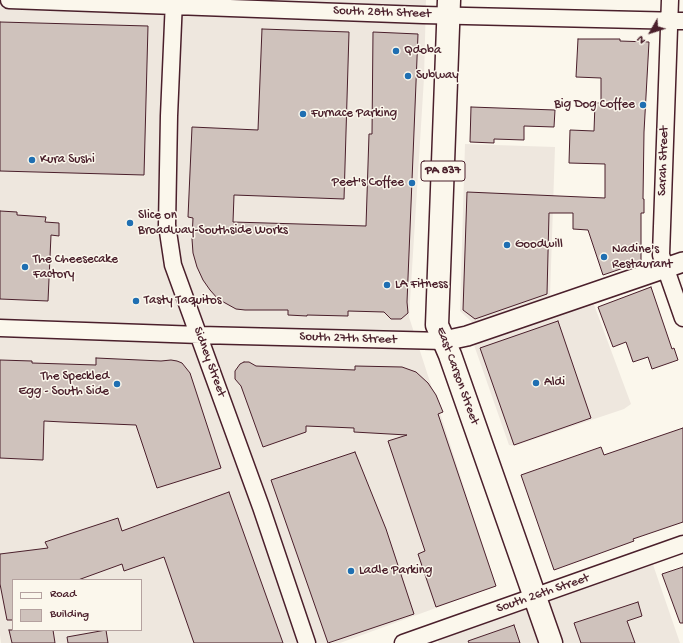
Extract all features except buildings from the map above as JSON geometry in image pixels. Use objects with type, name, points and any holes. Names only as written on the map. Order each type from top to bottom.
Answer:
[{"type":"main road","name":"East Carson Street","points":[[449,8],[437,325],[450,355],[551,643]]},
{"type":"street","name":"South 28th Street","points":[[9,0],[449,8],[676,21]]},
{"type":"street","name":"Sarah Street","points":[[670,0],[676,21],[661,256],[674,265],[683,318]]},
{"type":"street","name":"Sidney Street","points":[[174,3],[166,225],[173,264],[200,335],[261,507],[307,643]]},
{"type":"street","name":"South 27th Street","points":[[0,328],[444,341],[467,336],[674,265]]},
{"type":"street","name":"South 26th Street","points":[[403,643],[683,544]]},
{"type":"shaded area","points":[[0,0],[426,0],[424,78],[409,317],[496,586],[340,643],[1,643]]},
{"type":"shaded area","name":"Goodwill","points":[[465,144],[555,147],[550,296],[473,323],[460,311]]},
{"type":"shaded area","name":"Aldi","points":[[593,302],[631,404],[624,409],[514,446],[509,445],[474,345]]},
{"type":"shaded area","points":[[650,556],[680,643],[439,643],[434,629]]},
{"type":"place","name":"Qdoba","points":[[396,51]]},
{"type":"place","name":"Subway","points":[[408,76]]},
{"type":"place","name":"Big Dog Coffee","points":[[643,105]]},
{"type":"place","name":"Furnace Parking","points":[[303,114]]},
{"type":"place","name":"Kura Sushi","points":[[32,160]]},
{"type":"place","name":"Peet's Coffee","points":[[412,183]]},
{"type":"place","name":"Slice on Broadway-Southside Works","points":[[130,223]]},
{"type":"place","name":"Goodwill","points":[[507,245]]},
{"type":"place","name":"Nadine's Restaurant","points":[[604,257]]},
{"type":"place","name":"The Cheesecake Factory","points":[[25,267]]},
{"type":"place","name":"LA Fitness","points":[[387,285]]},
{"type":"place","name":"Tasty Taquitos","points":[[136,301]]},
{"type":"place","name":"Aldi","points":[[536,383]]},
{"type":"place","name":"The Speckled Egg - South Side","points":[[117,384]]},
{"type":"place","name":"Ladle Parking","points":[[351,571]]}]
